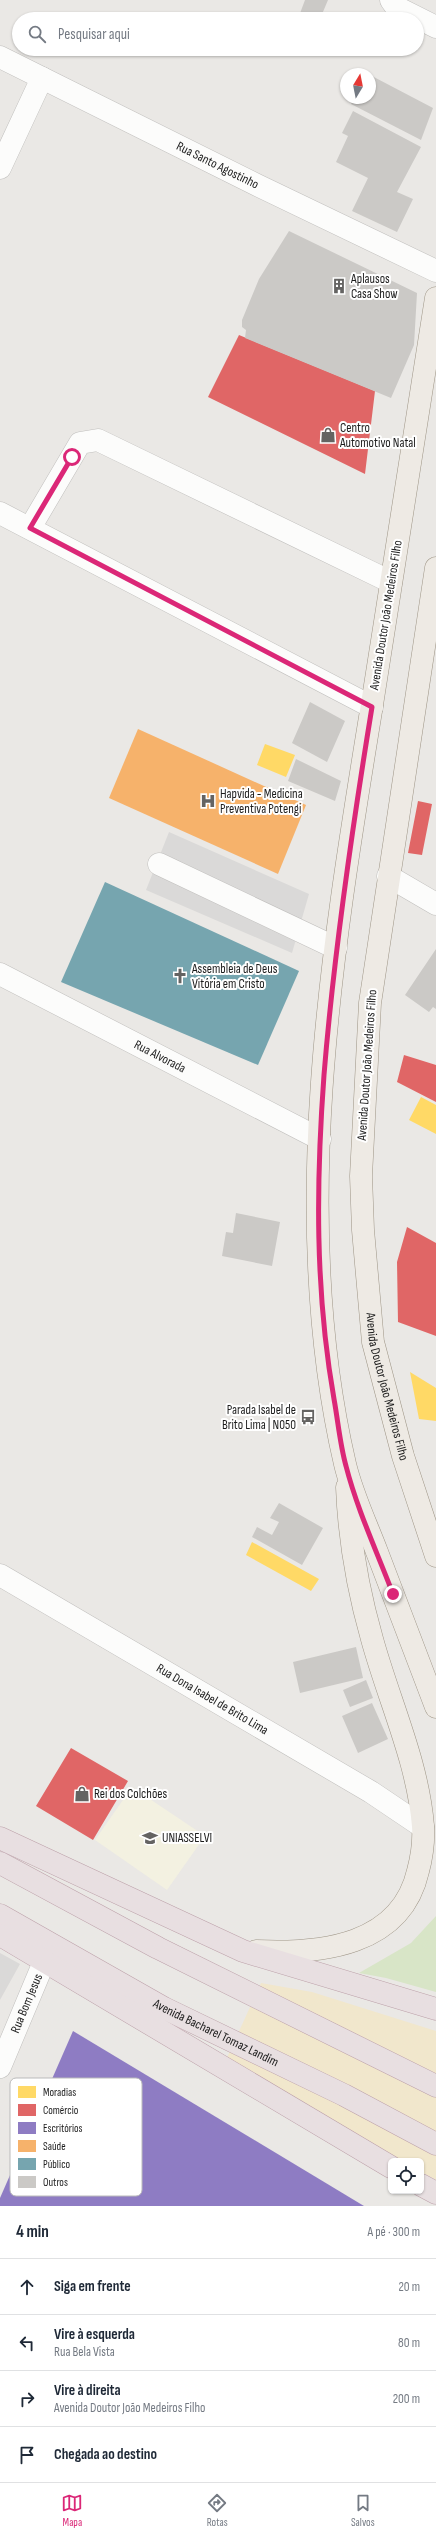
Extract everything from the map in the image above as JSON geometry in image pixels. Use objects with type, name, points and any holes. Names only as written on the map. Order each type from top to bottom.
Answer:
[{"type":"highway","points":[[0,1838],[243,1951],[436,2009]]},
{"type":"highway","points":[[0,1863],[158,1948],[436,2086]]},
{"type":"highway","name":"Avenida Bacharel Tomaz Landim","points":[[0,1915],[164,2008],[344,2095],[436,2144]]},
{"type":"highway","points":[[0,1935],[388,2165]]},
{"type":"highway","points":[[424,2187],[436,2193]]},
{"type":"main road","name":"Avenida Doutor João Medeiros Filho","points":[[436,298],[352,829],[336,948],[320,1139],[317,1226],[320,1286],[328,1366],[346,1466],[436,1707]]},
{"type":"main road","name":"Avenida Doutor João Medeiros Filho","points":[[436,568],[388,876],[370,1003],[364,1090],[361,1176],[363,1230],[373,1342],[403,1456],[436,1556]]},
{"type":"main road","points":[[243,1951],[286,1953],[337,1945],[370,1934],[392,1920],[408,1901],[416,1882],[422,1855],[423,1827],[419,1795],[372,1639],[356,1573],[348,1518],[346,1466]]},
{"type":"street","points":[[391,0],[396,7],[406,12]]},
{"type":"street","points":[[424,21],[436,27]]},
{"type":"street","name":"Rua Santo Agostinho","points":[[0,57],[436,270]]},
{"type":"street","points":[[0,168],[42,78]]},
{"type":"street","points":[[30,528],[80,443],[98,440],[391,582]]},
{"type":"street","points":[[0,513],[372,707]]},
{"type":"street","points":[[159,864],[336,948]]},
{"type":"street","points":[[388,876],[436,904]]},
{"type":"street","name":"Rua Alvorada","points":[[0,974],[320,1139]]},
{"type":"street","name":"Rua Dona Isabel de Brito Lima","points":[[0,1575],[371,1792],[423,1827]]},
{"type":"street","name":"Rua Bom Jesus","points":[[0,2067],[44,1962]]},
{"type":"shaded area","points":[[169,832],[309,894],[292,953],[146,890]]},
{"type":"shaded area","name":"UNIASSELVI","points":[[132,1787],[205,1836],[167,1890],[95,1840]]},
{"type":"shaded area","points":[[0,1953],[20,1964],[0,2000]]},
{"type":"green space","points":[[436,1916],[436,1992],[386,1978],[359,1973],[411,1943]]},
{"type":"sand","points":[[261,1983],[312,1992],[436,2031],[436,2180],[424,2174],[424,2158],[397,2158],[225,2062]]},
{"type":"building: Moradias","points":[[265,744],[295,755],[286,777],[257,765]]},
{"type":"building: Moradias","points":[[421,1097],[436,1105],[436,1134],[409,1120]]},
{"type":"building: Moradias","points":[[410,1372],[436,1388],[436,1421],[419,1419]]},
{"type":"building: Moradias","points":[[252,1542],[319,1579],[311,1591],[246,1555]]},
{"type":"building: Comércio","name":"Centro Automotivo Natal","points":[[239,335],[375,391],[365,474],[208,397]]},
{"type":"building: Comércio","points":[[418,801],[432,804],[422,855],[408,853]]},
{"type":"building: Comércio","points":[[404,1055],[436,1065],[436,1102],[397,1082]]},
{"type":"building: Comércio","points":[[407,1227],[436,1243],[436,1336],[398,1322],[397,1262]]},
{"type":"building: Comércio","name":"Rei dos Colchões","points":[[71,1748],[128,1781],[93,1840],[36,1806]]},
{"type":"building: Escritórios","points":[[73,2031],[364,2206],[0,2206],[0,2198],[10,2175],[10,2196],[142,2196],[142,2078],[52,2078]]},
{"type":"building: Saúde","name":"Hapvida - Medicina Preventiva Potengi","points":[[138,729],[306,805],[278,874],[109,798]]},
{"type":"building: Público","name":"Assembleia de Deus Vitória em Cristo","points":[[105,882],[299,971],[258,1065],[61,982]]},
{"type":"building: Outros","points":[[305,0],[328,0],[323,12],[300,12]]},
{"type":"building: Outros","points":[[376,78],[433,108],[421,140],[351,104],[376,104]]},
{"type":"building: Outros","points":[[353,111],[421,147],[397,192],[413,199],[397,232],[352,211],[368,178],[336,162],[348,136],[342,133]]},
{"type":"building: Outros","points":[[289,231],[417,293],[414,345],[391,398],[245,338],[246,330],[242,327],[242,320],[259,279]]},
{"type":"building: Outros","points":[[310,702],[345,721],[327,762],[292,743]]},
{"type":"building: Outros","points":[[296,759],[341,781],[335,801],[288,781]]},
{"type":"building: Outros","points":[[436,949],[436,1009],[433,1007],[429,1012],[405,995]]},
{"type":"building: Outros","points":[[236,1213],[280,1222],[272,1266],[222,1256],[226,1232],[233,1233]]},
{"type":"building: Outros","points":[[279,1503],[323,1528],[302,1565],[252,1537],[257,1527],[272,1535],[279,1522],[270,1518]]},
{"type":"building: Outros","points":[[356,1647],[363,1678],[300,1693],[293,1662]]},
{"type":"building: Outros","points":[[366,1680],[373,1698],[350,1707],[343,1690]]},
{"type":"building: Outros","points":[[372,1703],[388,1739],[358,1753],[342,1716]]},
{"type":"place","name":"Aplausos Casa Show","points":[[339,286]]},
{"type":"place","name":"Centro Automotivo Natal","points":[[328,435]]},
{"type":"place","name":"Hapvida - Medicina Preventiva Potengi","points":[[208,801]]},
{"type":"place","name":"Assembleia de Deus Vitória em Cristo","points":[[180,976]]},
{"type":"place","name":"Parada Isabel de Brito Lima | N050","points":[[308,1417]]},
{"type":"place","name":"Rei dos Colchões","points":[[82,1794]]},
{"type":"place","name":"UNIASSELVI","points":[[150,1838]]},
{"type":"route","points":[[72,457],[30,528],[372,707],[352,829],[336,948],[320,1139],[317,1226],[320,1286],[328,1366],[346,1466],[393,1594]]}]
